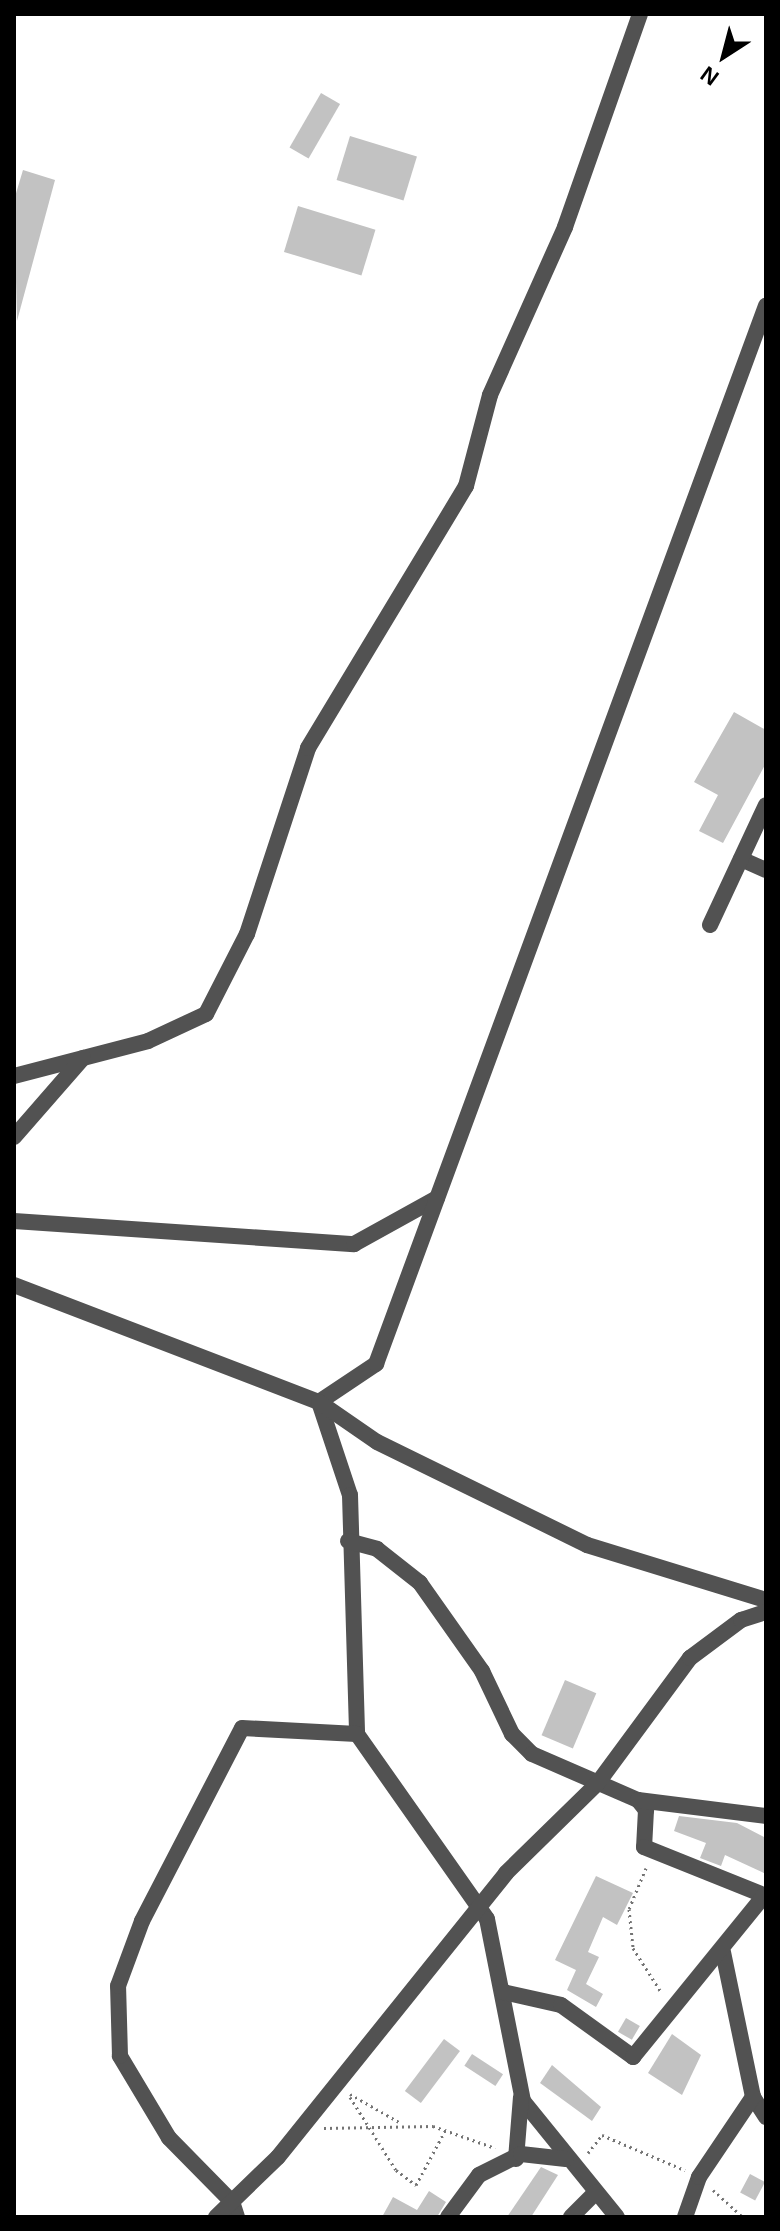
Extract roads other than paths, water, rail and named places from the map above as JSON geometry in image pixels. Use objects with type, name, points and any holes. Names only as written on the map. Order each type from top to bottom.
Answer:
[{"type":"street","points":[[14,1076],[148,1041],[206,1014],[247,934],[308,748],[466,486],[490,395],[565,227],[640,14]]},
{"type":"street","points":[[319,1402],[376,1364],[766,306]]},
{"type":"street","points":[[710,925],[766,805]]},
{"type":"street","points":[[741,859],[766,870]]},
{"type":"street","points":[[14,1137],[83,1058]]},
{"type":"street","points":[[14,1221],[354,1244],[437,1198]]},
{"type":"street","points":[[14,1285],[319,1402],[377,1442],[587,1545],[766,1600]]},
{"type":"street","points":[[319,1402],[350,1495],[348,1541],[357,1734],[387,1786],[479,1904],[503,1992],[520,2091],[516,2159]]},
{"type":"street","points":[[348,1541],[377,1549],[420,1583],[482,1671],[512,1734],[532,1754],[638,1800],[766,1816]]},
{"type":"street","points":[[216,2217],[234,2210],[479,1904],[597,1784],[690,1658],[741,1620],[766,1612]]},
{"type":"street","points":[[234,2210],[169,2138],[120,2056],[118,1986],[142,1921],[242,1728],[357,1734]]},
{"type":"street","points":[[503,1992],[561,2005],[633,2057],[669,2011],[723,1952],[765,1896],[644,1847],[646,1810],[638,1800]]},
{"type":"street","points":[[723,1952],[753,2097],[766,2117]]},
{"type":"street","points":[[520,2091],[566,2159],[617,2217]]},
{"type":"street","points":[[685,2217],[699,2177],[753,2097]]},
{"type":"street","points":[[448,2217],[479,2175],[516,2159],[566,2159]]},
{"type":"street","points":[[571,2217],[596,2192]]}]
